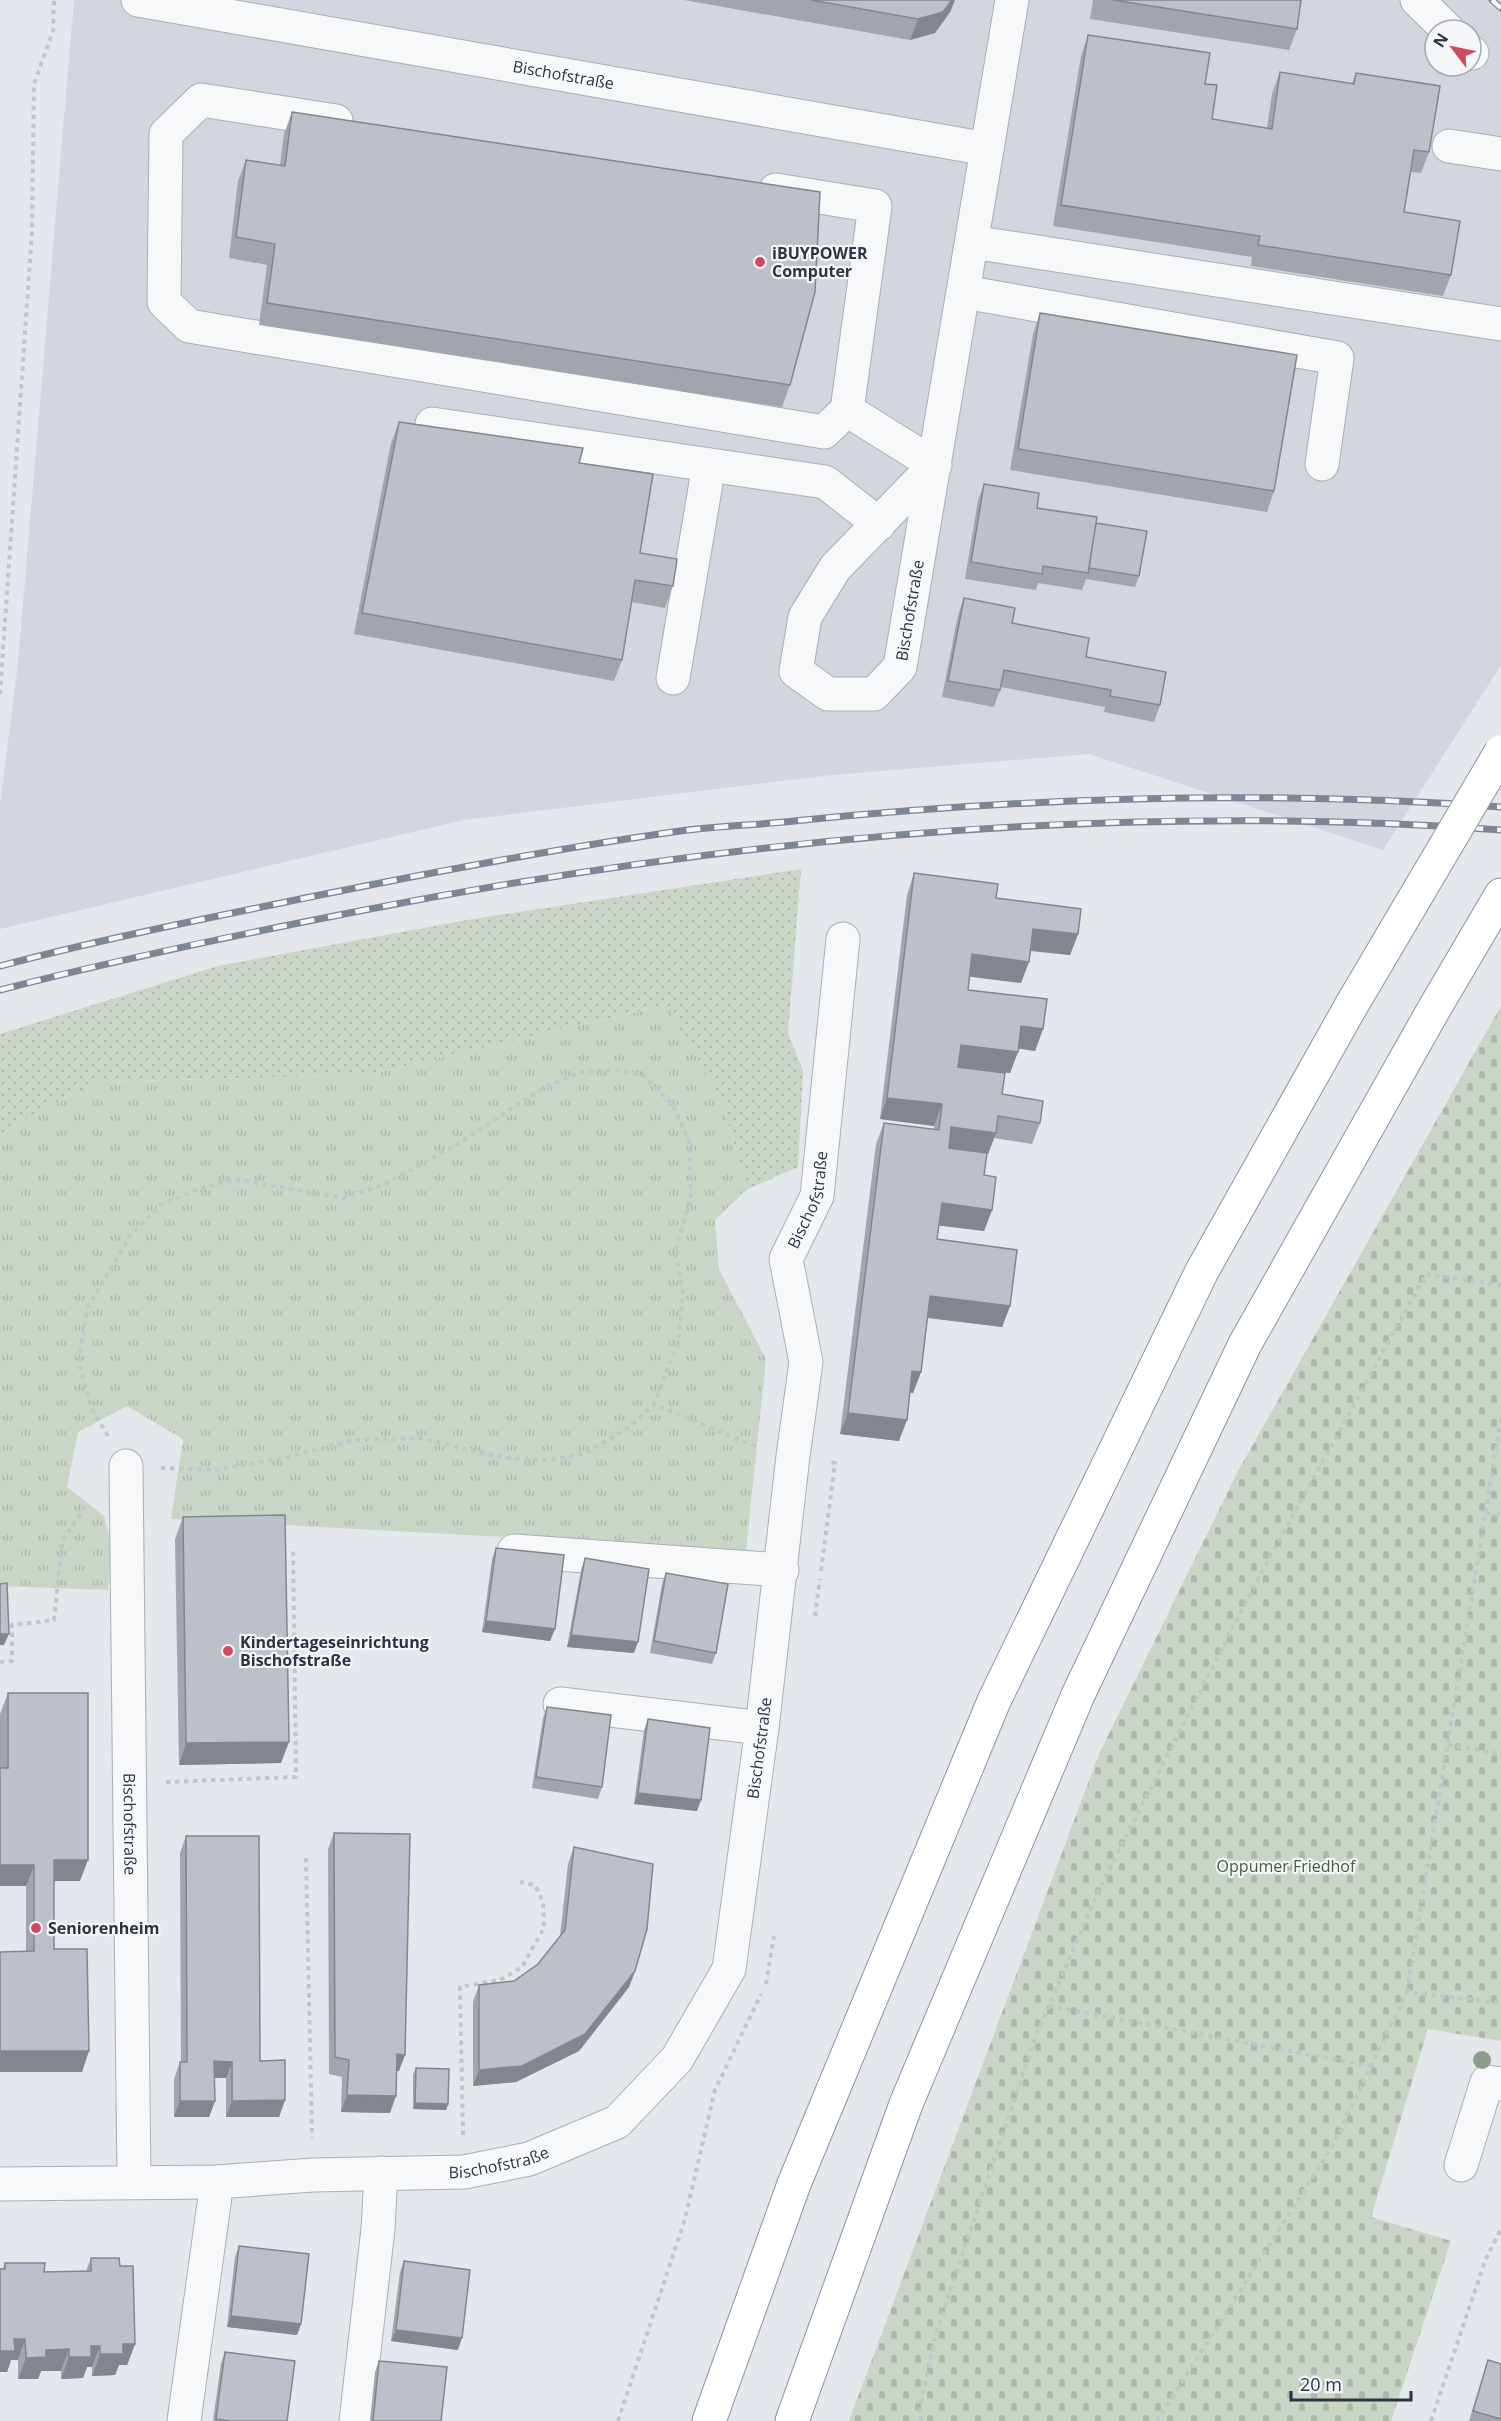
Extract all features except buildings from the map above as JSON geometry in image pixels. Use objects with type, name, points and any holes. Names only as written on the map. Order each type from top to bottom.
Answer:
[{"type":"highway","points":[[709,2421],[794,2184],[994,1701],[1202,1271],[1351,1006],[1501,752]]},
{"type":"highway","points":[[792,2421],[906,2103],[1078,1695],[1245,1344],[1501,895]]},
{"type":"street","name":"Bischofstraße","points":[[138,0],[987,149]]},
{"type":"street","name":"Bischofstraße","points":[[935,465],[835,568],[805,617],[796,671],[828,694],[874,694],[900,668],[935,465],[1012,0]]},
{"type":"street","points":[[1417,0],[1436,18]]},
{"type":"street","points":[[367,126],[201,100],[166,134],[164,302],[189,326],[824,432],[847,410],[875,206],[745,186]]},
{"type":"street","points":[[1449,146],[1501,154]]},
{"type":"street","points":[[972,242],[1501,324]]},
{"type":"street","points":[[964,292],[1337,358],[1322,464]]},
{"type":"street","points":[[847,410],[935,465]]},
{"type":"street","points":[[432,424],[825,482],[879,524]]},
{"type":"street","points":[[673,678],[709,465]]},
{"type":"street","name":"Bischofstraße","points":[[0,2184],[217,2182],[313,2175],[464,2172],[529,2159],[617,2122],[677,2059],[729,1969],[762,1728],[806,1362],[786,1259],[817,1196],[843,939]]},
{"type":"street","name":"Bischofstraße","points":[[126,1466],[134,2182]]},
{"type":"street","points":[[514,1551],[782,1570]]},
{"type":"street","points":[[560,1704],[762,1728]]},
{"type":"street","points":[[1461,2165],[1487,2082],[1501,2084]]},
{"type":"street","points":[[356,2421],[378,2229],[381,2174]]},
{"type":"street","points":[[184,2421],[217,2182]]},
{"type":"path","points":[[0,694],[32,232],[34,84],[53,31],[54,0]]},
{"type":"path","points":[[0,1662],[12,1660],[12,1625],[54,1620],[62,1541],[86,1506],[126,1466],[218,1470],[287,1457],[355,1440],[408,1438],[419,1438],[505,1458],[546,1460],[584,1454],[627,1428],[654,1404],[679,1340],[683,1292],[675,1252],[691,1197],[689,1141],[672,1104],[642,1074],[615,1070],[582,1072],[545,1087],[451,1148],[372,1189],[343,1198],[234,1179],[196,1190],[161,1205],[131,1234],[87,1309],[79,1363],[91,1408],[126,1466]]},
{"type":"path","points":[[921,2421],[921,2408],[936,2333],[1035,2038],[1101,1885],[1254,1586],[1426,1274],[1501,1285]]},
{"type":"path","points":[[654,1404],[751,1446],[793,1456]]},
{"type":"path","points":[[1157,2421],[1333,2145],[1407,1992],[1501,1418]]},
{"type":"path","points":[[1486,1513],[1501,1516]]},
{"type":"path","points":[[129,1783],[296,1776],[293,1547]]},
{"type":"path","points":[[1448,1745],[1501,1754]]},
{"type":"path","points":[[306,1858],[313,2175]]},
{"type":"path","points":[[464,2172],[460,1987],[500,1980],[522,1967],[544,1928],[543,1902],[535,1885],[520,1882]]},
{"type":"path","points":[[1407,1992],[1501,2003]]},
{"type":"path","points":[[1050,2006],[1371,2066]]},
{"type":"path","points":[[618,2421],[685,2219],[715,2090]]},
{"type":"path","points":[[1431,2421],[1485,2261],[1501,2229]]},
{"type":"shaded area","points":[[74,0],[1501,0],[1501,665],[1383,850],[1089,754],[832,775],[464,820],[0,929],[0,805],[18,663]]},
{"type":"green space","points":[[801,869],[788,1033],[803,1071],[798,1167],[746,1190],[723,1103],[665,1005],[367,1075],[96,1082],[5,1131],[0,1146],[0,1034],[218,966],[473,919]]},
{"type":"green space","points":[[666,1005],[723,1103],[746,1190],[715,1220],[719,1269],[766,1359],[746,1550],[171,1519],[183,1439],[127,1406],[78,1432],[67,1487],[104,1516],[112,1549],[108,1590],[0,1586],[0,1146],[5,1131],[96,1082],[367,1075]]},
{"type":"green space","name":"Oppumer Friedhof","points":[[1501,1006],[1501,2041],[1428,2029],[1371,2217],[1451,2241],[1391,2421],[849,2421],[1099,1754],[1237,1473]]},
{"type":"railway","points":[[1492,0],[1501,8]]},
{"type":"railway","points":[[0,966],[160,928],[365,886],[544,852],[694,829],[970,806],[1147,799],[1324,799],[1501,807]]},
{"type":"railway","points":[[0,990],[174,949],[349,913],[635,864],[779,846],[923,833],[1067,824],[1212,821],[1356,822],[1501,830]]},
{"type":"place","name":"iBUYPOWER Computer","points":[[760,262]]},
{"type":"place","name":"Kindertageseinrichtung Bischofstraße","points":[[228,1651]]},
{"type":"place","name":"Seniorenheim","points":[[36,1928]]}]
